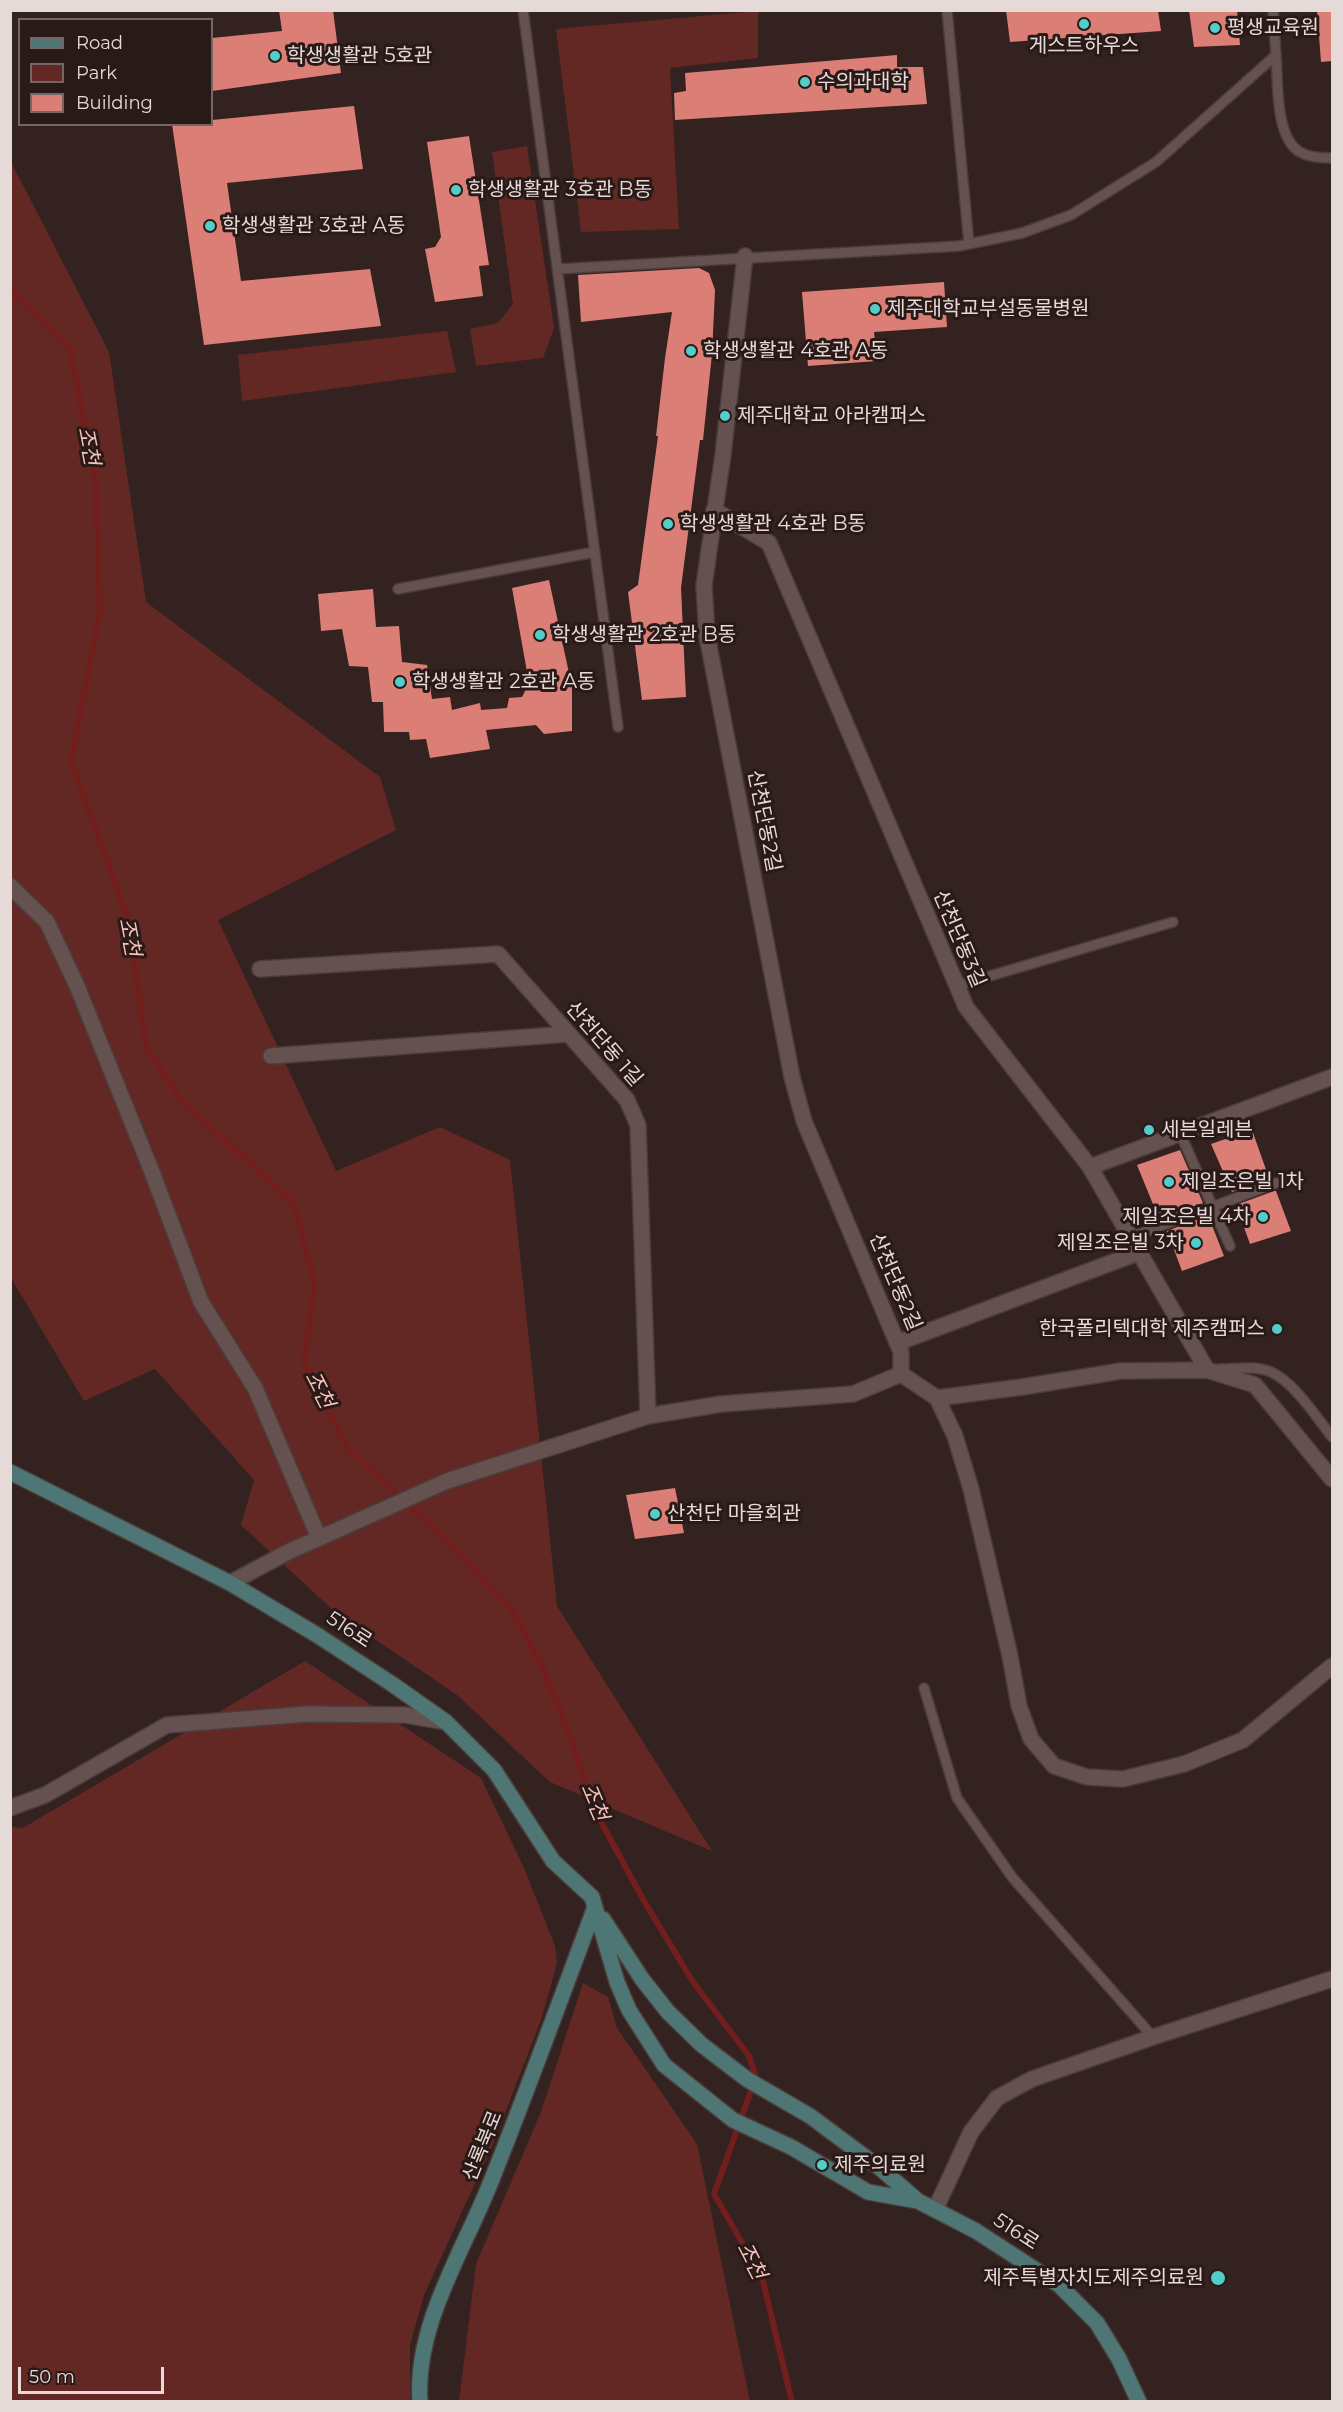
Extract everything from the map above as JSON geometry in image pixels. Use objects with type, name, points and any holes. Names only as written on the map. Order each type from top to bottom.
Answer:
[{"type":"main road","name":"516로","points":[[10,1472],[230,1583],[392,1683],[446,1722],[494,1770],[554,1861],[592,1897],[616,1982],[629,2010],[664,2065],[733,2120],[791,2147],[868,2192],[918,2201]]},
{"type":"main road","name":"516로","points":[[595,1907],[642,1979],[668,2012],[702,2045],[748,2080],[810,2115],[880,2168],[918,2201],[976,2231],[1059,2285],[1097,2322],[1119,2359],[1139,2402]]},
{"type":"main road","name":"산록북로","points":[[420,2402],[419,2367],[431,2318],[489,2188],[595,1907]]},
{"type":"street","name":"산천단동2길","points":[[745,256],[723,454],[704,585],[707,636],[792,1077],[804,1121],[901,1352],[901,1374]]},
{"type":"street","name":"산천단동3길","points":[[714,510],[769,543],[966,1007],[1090,1167],[1207,1370]]},
{"type":"street","points":[[10,886],[47,922],[77,986],[152,1172],[201,1302],[255,1388],[319,1538]]},
{"type":"street","name":"산천단동 1길","points":[[260,969],[498,954],[627,1100],[638,1125],[648,1416]]},
{"type":"street","points":[[271,1056],[569,1034]]},
{"type":"street","points":[[1090,1167],[1332,1077]]},
{"type":"street","points":[[897,1343],[1140,1252]]},
{"type":"street","points":[[937,1398],[1022,1388],[1121,1371],[1207,1370],[1255,1385],[1332,1479]]},
{"type":"street","points":[[230,1583],[319,1538],[447,1481],[648,1416],[721,1404],[853,1394],[901,1374],[937,1398],[955,1436],[971,1489],[1010,1656],[1019,1706],[1031,1739],[1054,1766],[1087,1778],[1123,1779],[1184,1764],[1243,1740],[1332,1666]]},
{"type":"street","points":[[10,1808],[45,1795],[167,1725],[308,1714],[405,1715],[446,1722]]},
{"type":"street","points":[[935,2210],[971,2132],[997,2098],[1032,2079],[1332,1979]]},
{"type":"lane","points":[[523,10],[618,727]]},
{"type":"lane","points":[[947,10],[969,244]]},
{"type":"lane","points":[[1273,10],[1282,121],[1288,141],[1301,153],[1332,158]]},
{"type":"lane","points":[[558,269],[969,244],[1022,233],[1071,216],[1156,162],[1276,55]]},
{"type":"lane","points":[[398,589],[595,552]]},
{"type":"lane","points":[[956,986],[1173,922]]},
{"type":"lane","points":[[1180,1133],[1230,1246]]},
{"type":"lane","points":[[1131,1237],[1276,1184]]},
{"type":"lane","points":[[1207,1370],[1255,1369],[1271,1372],[1293,1389],[1332,1437]]},
{"type":"lane","points":[[924,1688],[957,1798],[1012,1877],[1153,2037]]},
{"type":"green space","points":[[758,11],[758,58],[670,68],[679,229],[581,232],[556,29]]},
{"type":"green space","points":[[527,146],[554,328],[543,358],[476,366],[470,329],[498,323],[513,304],[492,152]]},
{"type":"green space","points":[[10,160],[109,352],[146,602],[380,777],[396,830],[218,920],[336,1171],[440,1127],[510,1160],[557,1606],[712,1851],[550,1782],[457,1695],[335,1612],[241,1525],[254,1480],[155,1369],[84,1401],[11,1278]]},
{"type":"green space","points":[[447,331],[456,372],[242,401],[238,355]]},
{"type":"green space","points":[[305,1661],[481,1778],[524,1868],[555,1946],[557,1963],[542,2017],[496,2137],[424,2295],[410,2345],[410,2401],[11,2402],[11,1827],[23,1828]]},
{"type":"green space","points":[[583,1983],[608,1997],[617,2028],[697,2144],[750,2401],[459,2401],[476,2264],[541,2112]]},
{"type":"building","name":"학생생활관 5호관","points":[[279,10],[333,10],[341,73],[213,91],[213,38],[282,31]]},
{"type":"building","name":"게스트하우스","points":[[1006,10],[1158,10],[1161,31],[1010,42]]},
{"type":"building","name":"평생교육원","points":[[1189,10],[1237,10],[1240,45],[1194,47]]},
{"type":"building","points":[[1317,10],[1332,10],[1332,61],[1321,62]]},
{"type":"building","name":"수의과대학","points":[[897,55],[897,67],[923,67],[927,104],[675,120],[674,93],[686,91],[685,73]]},
{"type":"building","name":"학생생활관 3호관 A동","points":[[354,106],[363,169],[227,183],[241,281],[370,269],[381,326],[204,345],[172,126],[213,126],[213,120]]},
{"type":"building","name":"학생생활관 3호관 B동","points":[[469,136],[489,265],[479,266],[483,296],[435,302],[425,249],[435,247],[441,237],[427,142]]},
{"type":"building","points":[[699,268],[709,273],[715,290],[712,354],[703,440],[700,440],[681,588],[686,697],[642,700],[628,592],[638,585],[672,312],[581,322],[578,275]]},
{"type":"building","name":"제주대학교부설동물병원","points":[[944,282],[947,327],[874,332],[877,361],[808,366],[802,292]]},
{"type":"building","points":[[549,580],[572,687],[572,731],[544,734],[536,725],[486,730],[490,749],[430,758],[426,739],[410,740],[409,732],[384,732],[383,702],[372,702],[368,667],[349,666],[342,629],[321,631],[318,594],[373,589],[376,627],[399,626],[402,662],[427,665],[432,699],[450,697],[452,710],[480,703],[481,710],[507,708],[509,698],[522,697],[529,683],[512,588]]},
{"type":"building","points":[[1252,1130],[1269,1178],[1232,1192],[1211,1144]]},
{"type":"building","name":"제일조은빌 1차","points":[[1180,1150],[1203,1203],[1163,1218],[1161,1213],[1157,1214],[1137,1165]]},
{"type":"building","name":"제일조은빌 4차","points":[[1276,1191],[1291,1231],[1250,1244],[1236,1205]]},
{"type":"building","name":"제일조은빌 3차","points":[[1208,1215],[1224,1256],[1182,1271],[1167,1231]]},
{"type":"building","name":"산천단 마을회관","points":[[675,1488],[684,1533],[635,1539],[626,1495]]},
{"type":"waterway","name":"조천","points":[[10,290],[69,345],[96,485],[100,612],[71,761],[128,919],[146,1047],[185,1104],[293,1202],[315,1283],[304,1362],[348,1449],[448,1541],[514,1613],[543,1669],[568,1730],[593,1807],[644,1901],[693,1982],[749,2056],[756,2077],[714,2194],[762,2277],[792,2402]]},
{"type":"place","name":"게스트하우스","points":[[1084,24]]},
{"type":"place","name":"평생교육원","points":[[1215,28]]},
{"type":"place","name":"학생생활관 5호관","points":[[275,56]]},
{"type":"place","name":"수의과대학","points":[[805,82]]},
{"type":"place","name":"학생생활관 3호관 B동","points":[[456,190]]},
{"type":"place","name":"학생생활관 3호관 A동","points":[[210,226]]},
{"type":"place","name":"제주대학교부설동물병원","points":[[875,309]]},
{"type":"place","name":"학생생활관 4호관 A동","points":[[691,351]]},
{"type":"place","name":"제주대학교 아라캠퍼스","points":[[725,416]]},
{"type":"place","name":"학생생활관 4호관 B동","points":[[668,524]]},
{"type":"place","name":"학생생활관 2호관 B동","points":[[540,635]]},
{"type":"place","name":"학생생활관 2호관 A동","points":[[400,682]]},
{"type":"place","name":"세븐일레븐","points":[[1149,1130]]},
{"type":"place","name":"제일조은빌 1차","points":[[1169,1182]]},
{"type":"place","name":"제일조은빌 4차","points":[[1263,1217]]},
{"type":"place","name":"제일조은빌 3차","points":[[1196,1243]]},
{"type":"place","name":"한국폴리텍대학 제주캠퍼스","points":[[1277,1329]]},
{"type":"place","name":"산천단 마을회관","points":[[655,1514]]},
{"type":"place","name":"제주의료원","points":[[822,2165]]},
{"type":"place","name":"제주특별자치도제주의료원","points":[[1218,2278]]}]
